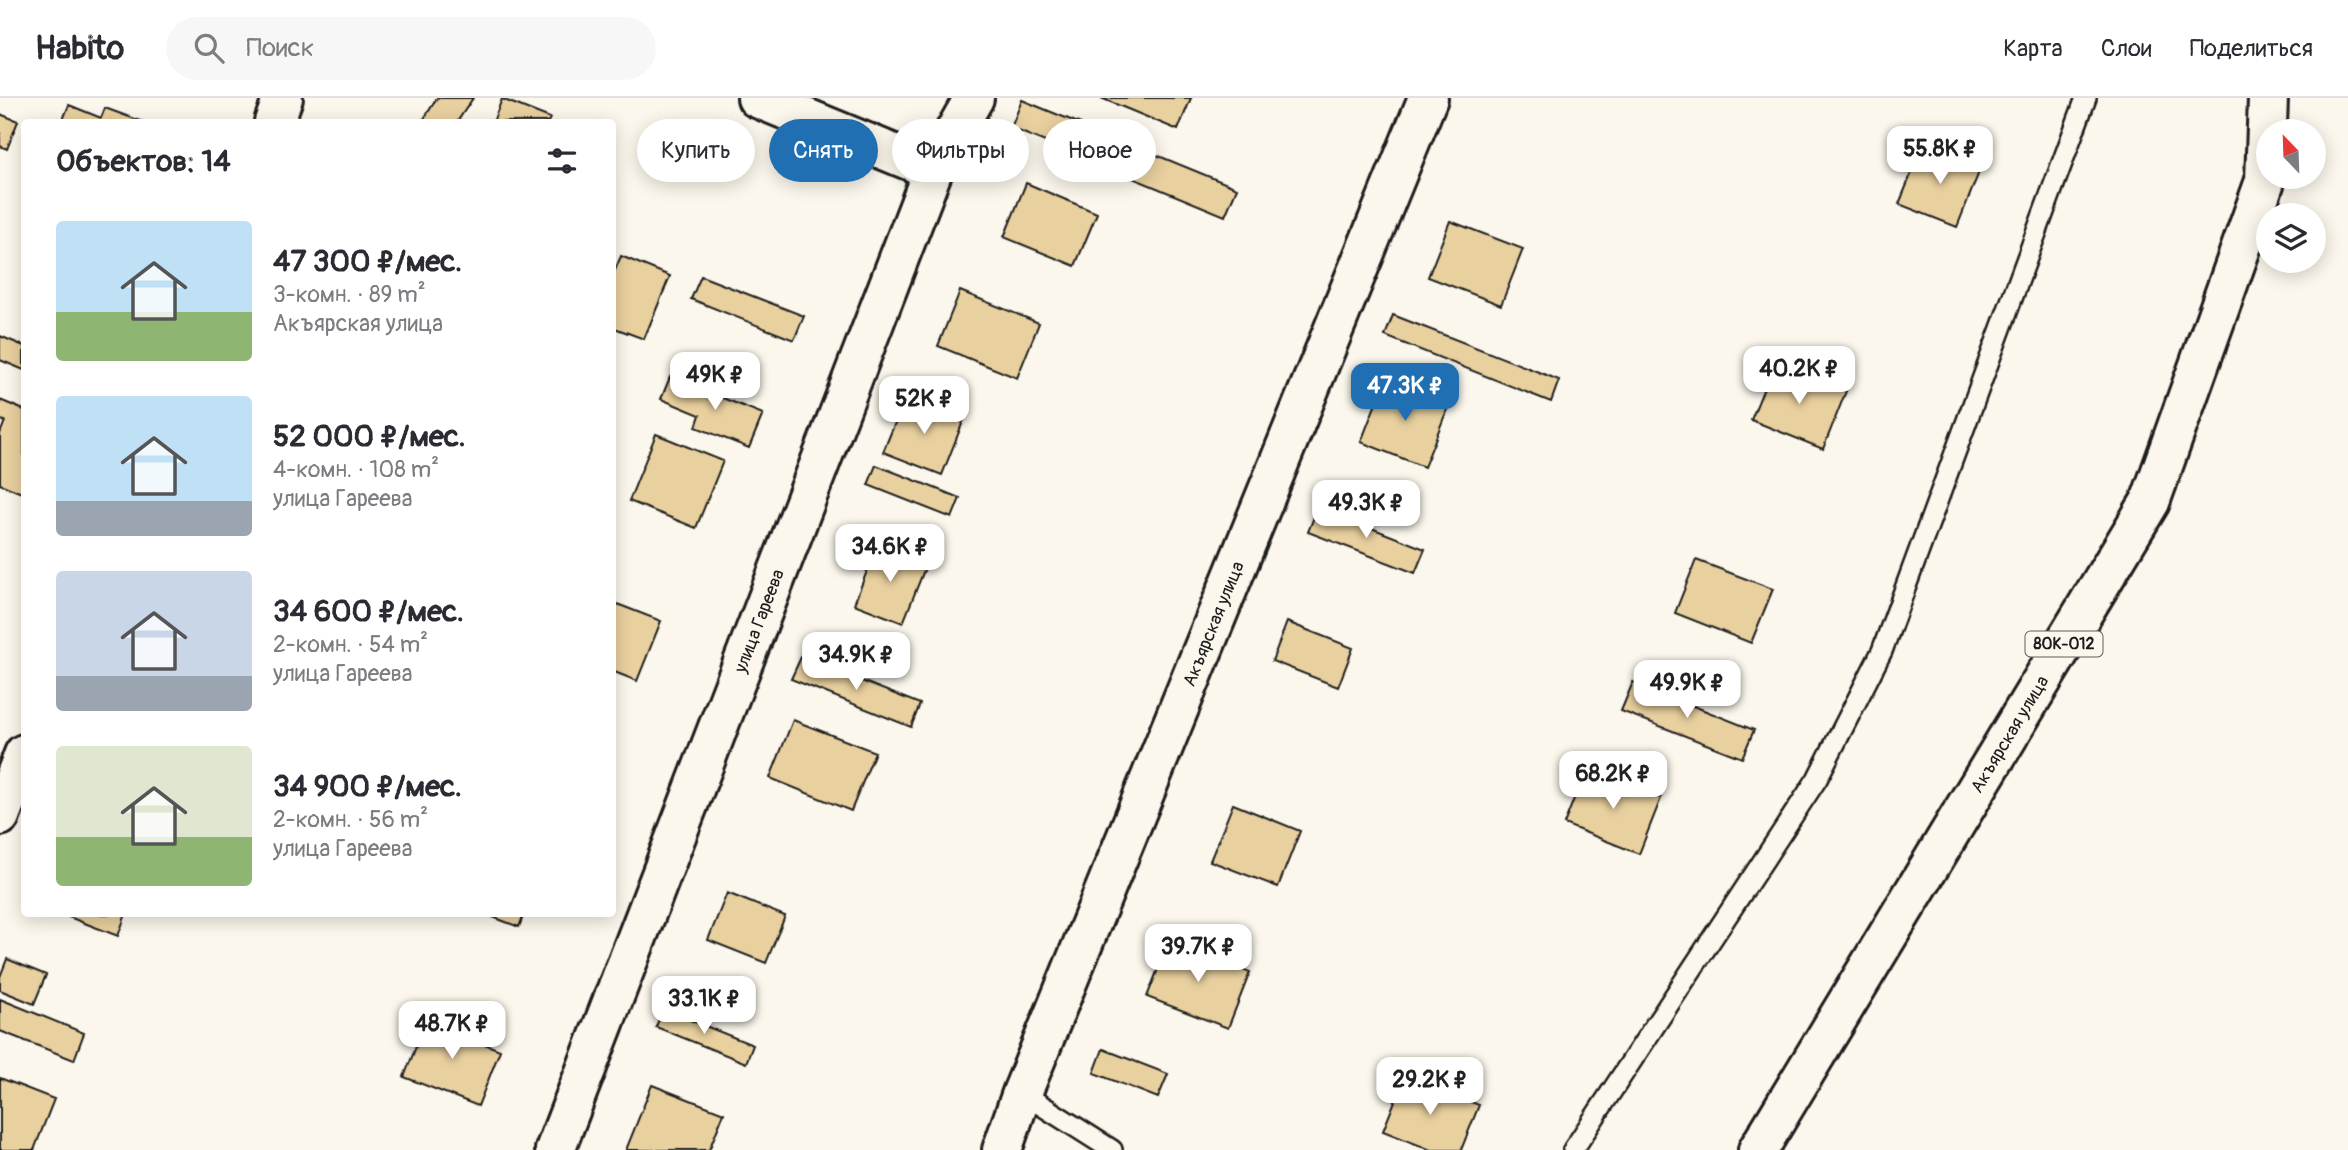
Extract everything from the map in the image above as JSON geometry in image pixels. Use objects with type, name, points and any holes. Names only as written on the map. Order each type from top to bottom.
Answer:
[{"type":"street","points":[[275,119],[283,98]]},
{"type":"street","points":[[757,98],[892,153]]},
{"type":"street","name":"улица Гареева","points":[[962,119],[974,98]]},
{"type":"street","name":"Акъярская улица","points":[[1002,1150],[1022,1093],[1428,98]]},
{"type":"street","name":"Акъярская улица","points":[[1758,1150],[2150,502],[2265,181],[2268,98]]},
{"type":"street","name":"улица Гареева","points":[[555,1150],[928,182]]},
{"type":"street","points":[[0,816],[21,762]]},
{"type":"lane","points":[[1573,1150],[1817,779],[1882,651],[2086,98]]},
{"type":"lane","points":[[1022,1093],[1112,1150]]},
{"type":"building","points":[[437,98],[473,98],[459,119],[424,119]]},
{"type":"building","points":[[1101,98],[1191,98],[1178,130]]},
{"type":"building","points":[[502,99],[550,118],[550,119],[494,119]]},
{"type":"building","points":[[1022,100],[1068,119],[1043,119],[1043,141],[1029,135],[1029,119],[1015,119]]},
{"type":"building","points":[[69,105],[101,118],[105,108],[135,119],[63,119]]},
{"type":"building","points":[[0,114],[18,121],[7,149],[0,146]]},
{"type":"building","points":[[1923,145],[1981,167],[1957,227],[1899,204]]},
{"type":"building","points":[[1156,155],[1237,188],[1225,216],[1142,182],[1156,182]]},
{"type":"building","points":[[1026,183],[1097,213],[1075,266],[1004,237]]},
{"type":"building","points":[[1450,221],[1523,249],[1501,305],[1428,277]]},
{"type":"building","points":[[621,256],[670,276],[644,339],[616,328],[616,268]]},
{"type":"building","points":[[701,276],[804,316],[794,340],[691,299]]},
{"type":"building","points":[[960,291],[1039,323],[1017,378],[938,346]]},
{"type":"building","points":[[1393,315],[1559,380],[1551,402],[1385,336]]},
{"type":"building","points":[[0,336],[21,345],[21,369],[0,360]]},
{"type":"building","points":[[1774,363],[1846,391],[1823,449],[1751,420]]},
{"type":"building","points":[[670,377],[763,414],[749,448],[696,427],[700,415],[661,399]]},
{"type":"building","points":[[1385,380],[1449,405],[1424,467],[1361,442]]},
{"type":"building","points":[[906,396],[964,419],[942,475],[883,452]]},
{"type":"building","points":[[0,400],[21,409],[21,493],[0,484],[0,434],[5,421],[0,420]]},
{"type":"building","points":[[656,434],[723,461],[696,528],[629,501]]},
{"type":"building","points":[[876,465],[960,498],[952,518],[868,485]]},
{"type":"building","points":[[1318,507],[1425,549],[1415,573],[1308,532]]},
{"type":"building","points":[[877,546],[926,565],[903,623],[854,604]]},
{"type":"building","points":[[1696,560],[1773,589],[1751,643],[1675,613]]},
{"type":"building","points":[[616,604],[661,621],[637,681],[616,673]]},
{"type":"building","points":[[1287,622],[1353,648],[1338,687],[1272,661]]},
{"type":"building","points":[[801,657],[920,704],[911,727],[791,679]]},
{"type":"building","points":[[1633,682],[1754,730],[1742,758],[1621,711]]},
{"type":"building","points":[[793,720],[875,752],[851,811],[770,778]]},
{"type":"building","points":[[1586,769],[1661,798],[1639,854],[1564,824]]},
{"type":"building","points":[[1233,804],[1300,831],[1278,887],[1210,861]]},
{"type":"building","points":[[727,893],[785,916],[766,963],[708,940]]},
{"type":"building","points":[[69,917],[125,917],[118,936]]},
{"type":"building","points":[[493,917],[523,917],[519,927]]},
{"type":"building","points":[[1169,941],[1250,972],[1228,1028],[1147,997]]},
{"type":"building","points":[[7,959],[46,975],[34,1004],[0,990],[0,977]]},
{"type":"building","points":[[0,999],[84,1033],[74,1060],[0,1031]]},
{"type":"building","points":[[663,1009],[753,1045],[746,1063],[656,1027]]},
{"type":"building","points":[[429,1014],[462,1027],[459,1034],[500,1050],[478,1106],[404,1077]]},
{"type":"building","points":[[1103,1049],[1168,1074],[1158,1098],[1094,1073]]},
{"type":"building","points":[[1405,1076],[1479,1105],[1461,1150],[1431,1150],[1383,1131]]},
{"type":"building","points":[[0,1078],[54,1099],[34,1150],[0,1150]]},
{"type":"building","points":[[652,1085],[724,1113],[709,1150],[626,1150]]}]
